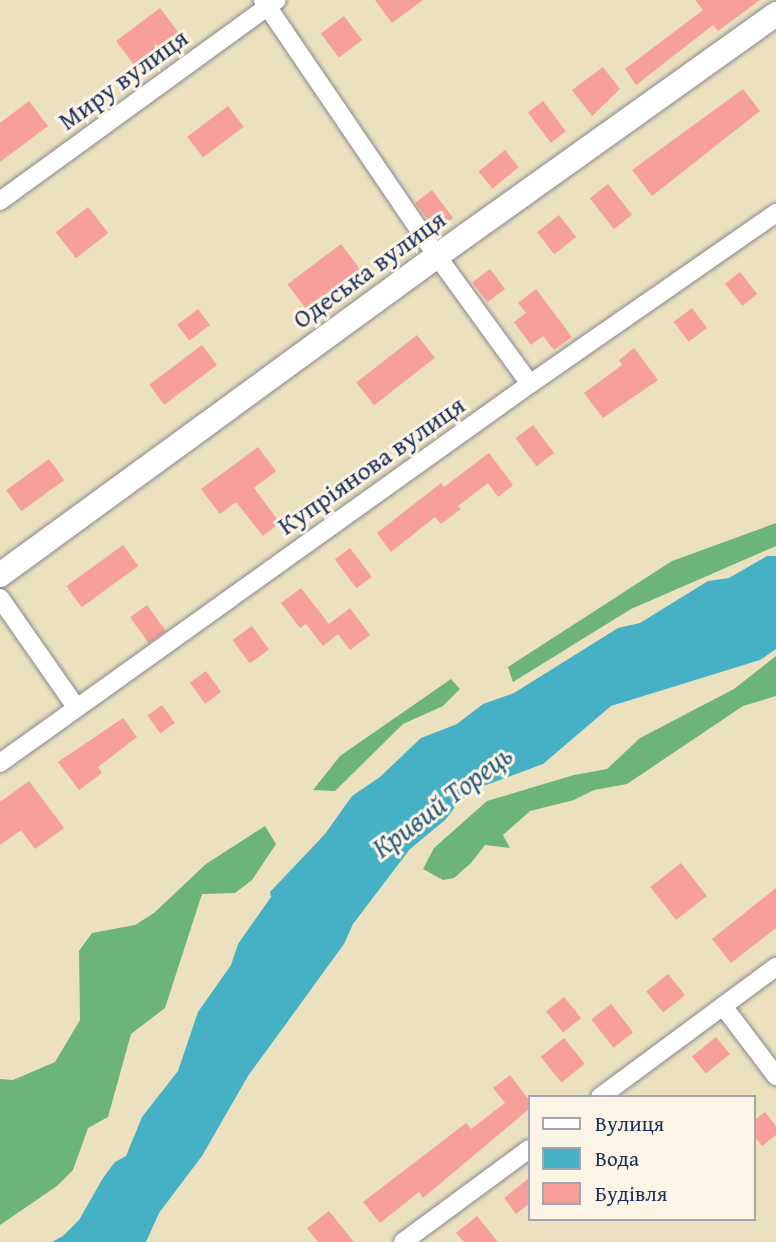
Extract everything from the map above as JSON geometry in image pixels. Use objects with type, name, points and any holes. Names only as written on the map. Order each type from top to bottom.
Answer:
[{"type":"street","name":"Миру вулиця","points":[[0,201],[270,2]]},
{"type":"street","points":[[270,2],[436,256],[530,384]]},
{"type":"street","name":"Одеська вулиця","points":[[0,575],[436,256],[776,14]]},
{"type":"street","name":"Купріянова вулиця","points":[[0,763],[530,384],[776,213]]},
{"type":"street","points":[[0,598],[76,707]]},
{"type":"street","points":[[603,1095],[776,967]]},
{"type":"street","points":[[723,1006],[776,1076]]},
{"type":"street","points":[[403,1242],[528,1150]]},
{"type":"green space","points":[[776,523],[776,546],[631,609],[513,682],[508,667],[672,561]]},
{"type":"green space","points":[[776,656],[776,696],[743,706],[627,784],[594,790],[574,800],[530,811],[503,835],[510,848],[485,845],[471,863],[454,878],[443,880],[423,869],[434,848],[487,801],[574,775],[607,769],[640,738],[734,689]]},
{"type":"green space","points":[[451,679],[460,689],[443,706],[403,724],[335,791],[313,790],[340,756]]},
{"type":"green space","points":[[265,826],[276,844],[252,880],[235,893],[202,894],[165,1008],[131,1034],[108,1117],[88,1128],[73,1170],[57,1186],[0,1225],[0,1079],[13,1080],[55,1062],[80,1020],[79,951],[92,933],[135,925],[154,913],[206,864]]},
{"type":"water","name":"Кривий Торець","points":[[767,556],[776,556],[776,649],[760,660],[611,706],[543,764],[478,788],[460,801],[445,820],[410,849],[353,924],[344,944],[248,1076],[202,1156],[159,1213],[146,1242],[52,1242],[63,1236],[79,1220],[103,1178],[115,1162],[126,1156],[142,1117],[178,1071],[198,1012],[231,965],[238,944],[271,897],[270,892],[325,834],[352,796],[380,777],[421,738],[457,724],[483,704],[514,693],[618,628],[640,623],[708,581],[729,578]]},
{"type":"building","points":[[375,0],[423,0],[392,23]]},
{"type":"building","points":[[695,0],[760,0],[718,31],[713,25],[636,85],[625,69],[703,10]]},
{"type":"building","points":[[160,8],[179,33],[135,66],[116,41]]},
{"type":"building","points":[[344,16],[362,40],[339,57],[321,33]]},
{"type":"building","points":[[603,67],[620,89],[592,116],[572,90]]},
{"type":"building","points":[[743,89],[760,111],[652,196],[632,170]]},
{"type":"building","points":[[29,101],[48,126],[0,162],[0,123]]},
{"type":"building","points":[[543,101],[566,131],[551,143],[528,112]]},
{"type":"building","points":[[228,106],[244,127],[203,157],[187,137]]},
{"type":"building","points":[[505,150],[519,167],[492,188],[479,171]]},
{"type":"building","points":[[608,184],[632,215],[614,229],[590,198]]},
{"type":"building","points":[[432,190],[453,218],[436,231],[415,203]]},
{"type":"building","points":[[88,207],[108,233],[76,258],[56,232]]},
{"type":"building","points":[[559,215],[576,237],[554,254],[537,232]]},
{"type":"building","points":[[341,244],[360,269],[306,309],[287,284]]},
{"type":"building","points":[[490,269],[505,289],[487,302],[472,282]]},
{"type":"building","points":[[740,272],[757,294],[742,306],[725,284]]},
{"type":"building","points":[[536,289],[572,337],[554,350],[543,336],[531,345],[514,322],[526,313],[518,303]]},
{"type":"building","points":[[692,308],[707,328],[689,342],[674,322]]},
{"type":"building","points":[[198,309],[210,325],[189,341],[177,325]]},
{"type":"building","points":[[417,335],[435,358],[374,405],[356,382]]},
{"type":"building","points":[[202,345],[217,365],[164,405],[149,385]]},
{"type":"building","points":[[634,348],[658,380],[603,418],[584,393],[622,365],[619,360]]},
{"type":"building","points":[[533,425],[554,453],[536,466],[515,438]]},
{"type":"building","points":[[258,447],[276,471],[254,488],[280,523],[263,536],[236,502],[220,514],[201,489]]},
{"type":"building","points":[[489,453],[513,485],[498,497],[488,483],[458,506],[461,509],[441,524],[435,517],[391,552],[377,533],[441,483],[444,487]]},
{"type":"building","points":[[49,459],[64,480],[21,511],[6,490]]},
{"type":"building","points":[[123,545],[138,566],[82,607],[66,586]]},
{"type":"building","points":[[350,548],[372,577],[356,588],[335,559]]},
{"type":"building","points":[[301,588],[329,624],[350,608],[370,635],[350,650],[338,634],[323,646],[306,624],[300,628],[281,603]]},
{"type":"building","points":[[147,605],[166,631],[149,643],[130,617]]},
{"type":"building","points":[[252,626],[269,649],[250,664],[233,640]]},
{"type":"building","points":[[206,671],[221,692],[205,704],[190,683]]},
{"type":"building","points":[[162,705],[175,723],[160,733],[147,716]]},
{"type":"building","points":[[123,718],[137,737],[98,767],[102,773],[79,790],[58,762]]},
{"type":"building","points":[[29,781],[64,828],[35,849],[21,830],[0,845],[0,802]]},
{"type":"building","points":[[681,863],[707,896],[676,920],[650,887]]},
{"type":"building","points":[[776,888],[776,928],[731,963],[712,939]]},
{"type":"building","points":[[668,974],[685,995],[663,1013],[646,992]]},
{"type":"building","points":[[564,997],[581,1018],[563,1032],[546,1011]]},
{"type":"building","points":[[611,1004],[633,1032],[613,1048],[591,1019]]},
{"type":"building","points":[[716,1037],[730,1054],[706,1074],[692,1057]]},
{"type":"building","points":[[564,1038],[585,1064],[561,1083],[541,1057]]},
{"type":"building","points":[[510,1075],[528,1099],[528,1110],[423,1198],[419,1192],[380,1223],[363,1202],[466,1123],[471,1129],[505,1103],[493,1088]]},
{"type":"building","points":[[765,1112],[776,1126],[776,1135],[762,1146],[755,1137],[755,1120]]},
{"type":"building","points":[[528,1179],[528,1205],[516,1214],[504,1198]]},
{"type":"building","points":[[329,1211],[354,1242],[318,1242],[307,1228]]},
{"type":"building","points":[[477,1216],[498,1242],[464,1242],[456,1233]]}]
